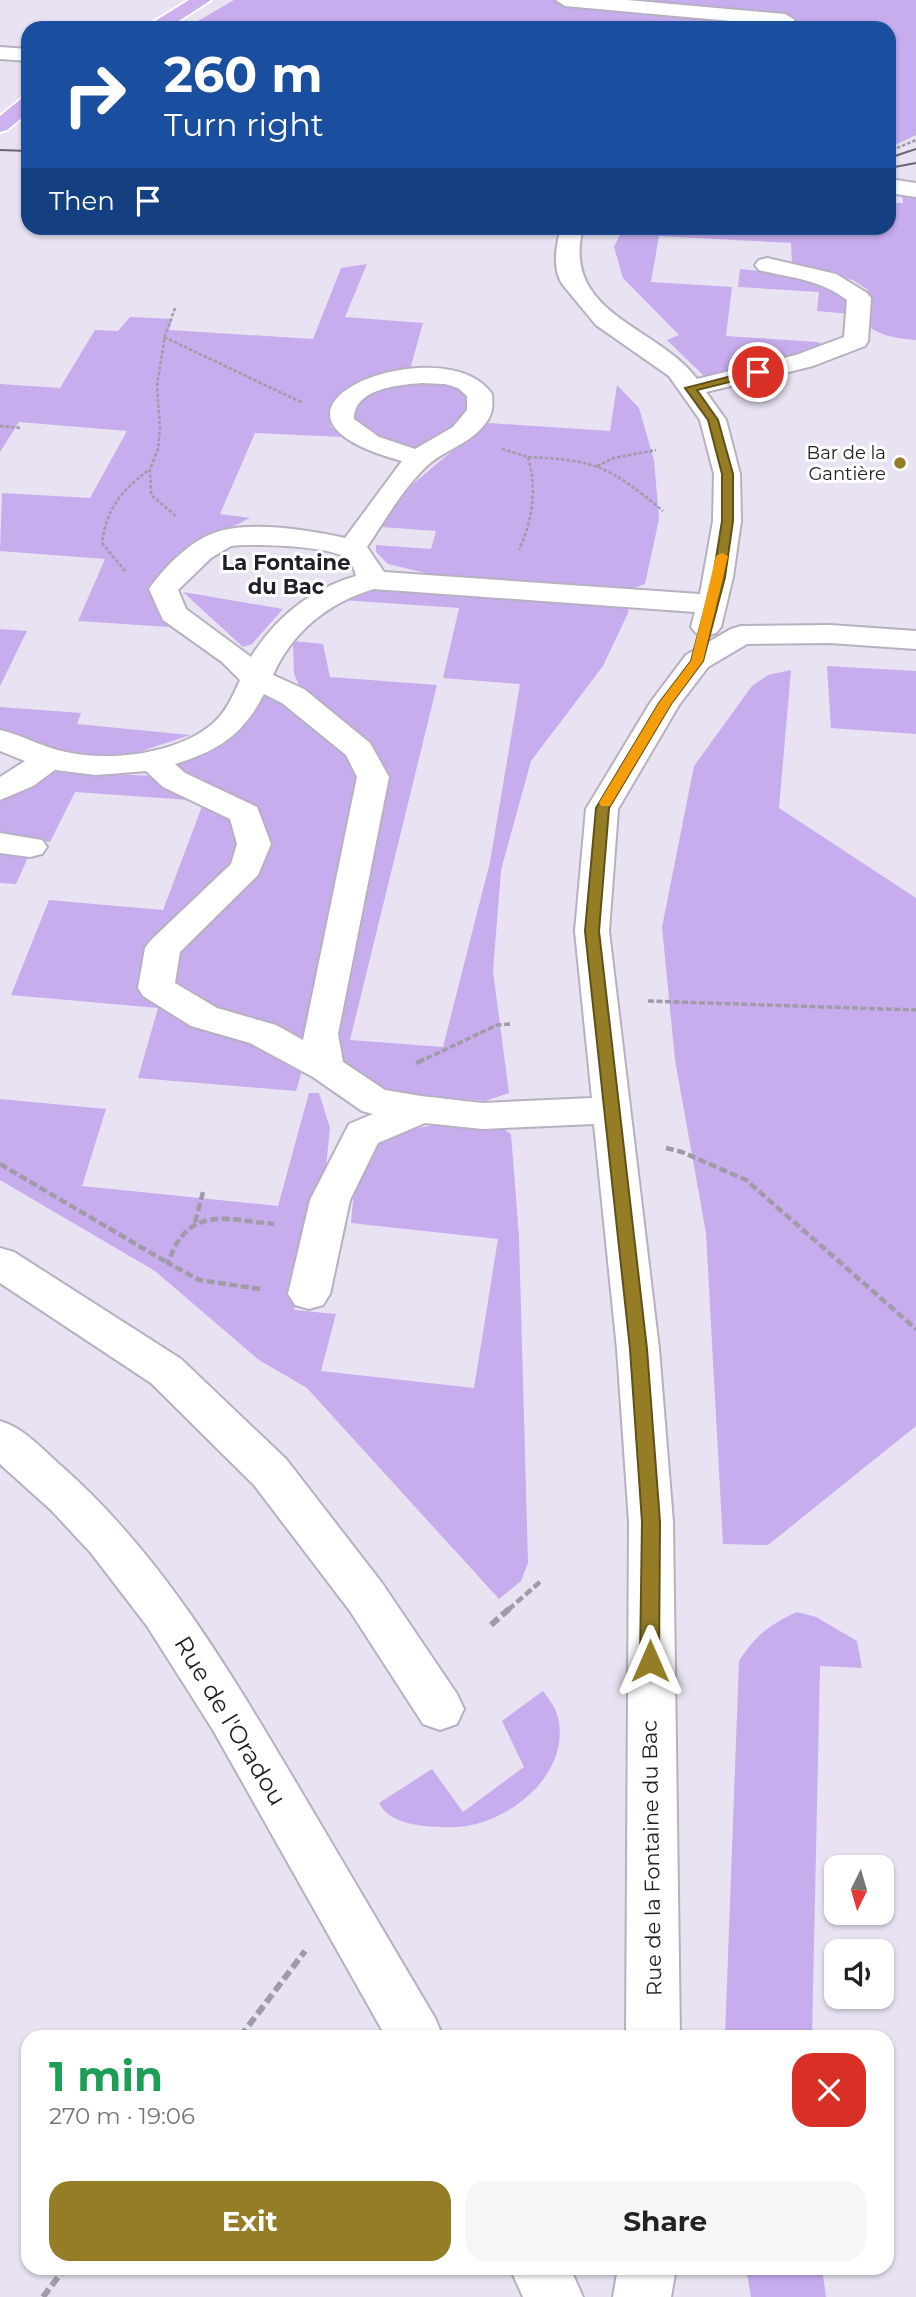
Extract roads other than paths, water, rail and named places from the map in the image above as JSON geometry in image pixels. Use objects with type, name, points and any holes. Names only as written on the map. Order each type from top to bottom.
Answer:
[{"type":"main road","points":[[166,21],[202,0]]},
{"type":"main road","points":[[0,126],[21,109]]},
{"type":"street","points":[[565,0],[785,20]]},
{"type":"street","points":[[0,53],[21,54]]},
{"type":"street","points":[[896,187],[916,190]]},
{"type":"street","name":"Rue de la Fontaine du Bac","points":[[568,235],[571,280],[605,320],[678,371],[713,420],[727,474],[727,521],[712,604],[697,661]]},
{"type":"street","points":[[691,388],[803,361],[856,341],[859,298],[844,285],[821,274],[768,265]]},
{"type":"street","points":[[351,549],[420,458],[459,435],[477,419],[482,406],[479,394],[471,385],[459,379],[422,375],[371,385],[353,392],[345,401],[340,417],[342,424],[364,440],[420,458]]},
{"type":"street","points":[[337,1076],[320,1034],[373,777],[359,750],[293,696],[256,679],[233,656],[173,614],[163,589],[190,561],[225,538],[247,537],[316,542],[351,549],[362,557],[372,580]]},
{"type":"street","points":[[0,739],[36,755],[81,764],[127,764],[183,753],[223,731],[245,701],[283,634],[319,602],[352,585],[372,580],[712,604]]},
{"type":"street","name":"Rue de la Fontaine du Bac","points":[[653,2030],[651,1522],[638,1349],[592,931],[602,808],[665,703],[697,661],[741,635],[831,634],[916,640]]},
{"type":"street","points":[[0,790],[22,779],[50,758]]},
{"type":"street","points":[[152,760],[174,780],[245,814],[254,844],[246,868],[163,947],[156,988],[204,1017],[263,1034],[337,1076],[375,1102],[482,1116],[613,1123]]},
{"type":"street","points":[[309,1294],[330,1200],[363,1134],[421,1109]]},
{"type":"street","points":[[0,1263],[166,1371],[270,1472],[366,1597],[440,1709]]},
{"type":"street","name":"Rue de l'Oradou","points":[[0,1438],[68,1498],[107,1540],[163,1612],[230,1715],[412,2030]]},
{"type":"street","points":[[543,2275],[554,2297]]},
{"type":"street","points":[[642,2297],[646,2275]]},
{"type":"tram line","points":[[896,156],[916,149]]},
{"type":"tram line","points":[[0,150],[21,151]]},
{"type":"tram line","points":[[896,167],[916,163]]},
{"type":"place","name":"Bar de la Gantière","points":[[900,463]]},
{"type":"district","name":"La Fontaine du Bac","points":[[286,575]]}]
